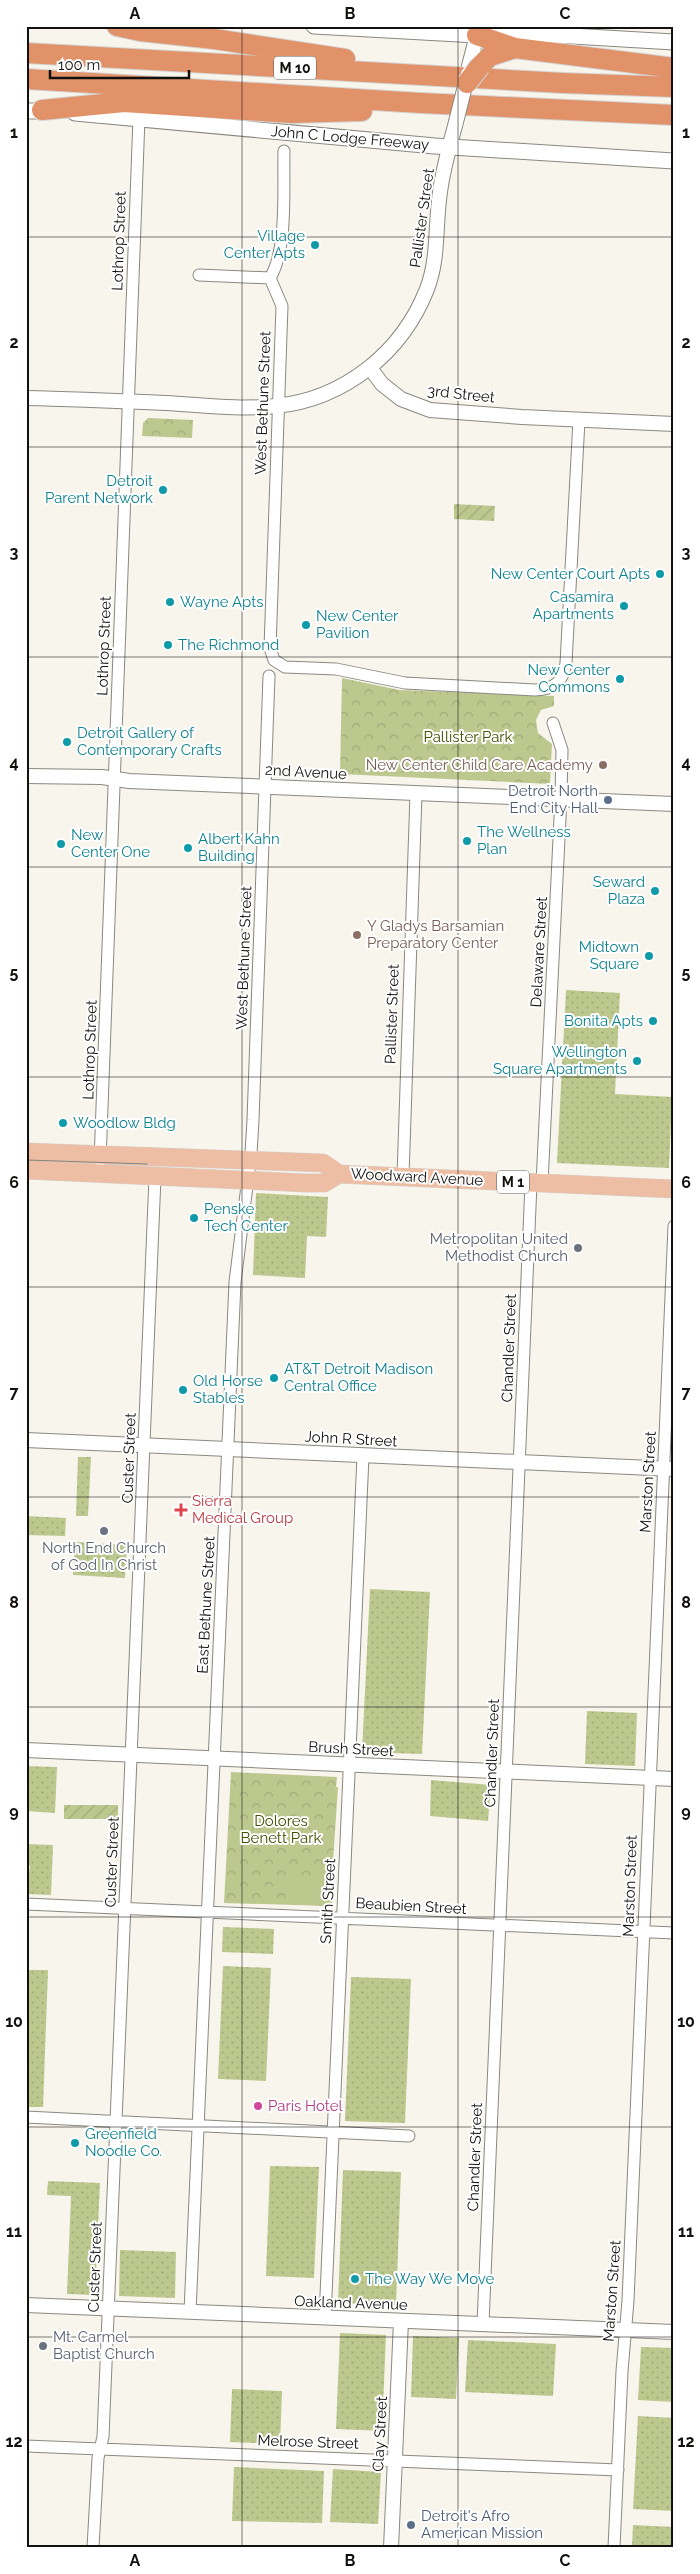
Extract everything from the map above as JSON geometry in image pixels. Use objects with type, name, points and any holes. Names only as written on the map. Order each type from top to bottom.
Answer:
[{"type":"highway","points":[[117,26],[140,31],[214,39],[403,68],[563,83]]},
{"type":"highway","points":[[478,31],[515,48],[674,68]]},
{"type":"highway","points":[[472,72],[490,56],[515,48]]},
{"type":"highway","name":"M 10","points":[[26,53],[563,83],[674,87]]},
{"type":"highway","name":"M 10","points":[[26,79],[421,103],[674,115]]},
{"type":"highway","points":[[34,111],[124,102],[300,113],[386,111],[421,103]]},
{"type":"main road","points":[[314,26],[504,32],[674,42]]},
{"type":"main road","name":"John C Lodge Freeway","points":[[34,111],[139,118],[450,147],[674,161]]},
{"type":"main road","name":"Woodward Avenue","points":[[26,1152],[323,1163],[339,1174],[674,1189]]},
{"type":"main road","name":"Woodward Avenue","points":[[26,1170],[324,1183],[339,1174]]},
{"type":"street","name":"Pallister Street","points":[[370,368],[398,340],[411,321],[427,289],[436,255],[440,193],[456,122],[472,72],[478,31]]},
{"type":"street","name":"Lothrop Street","points":[[100,1174],[139,118]]},
{"type":"street","points":[[199,275],[270,278],[276,269],[281,251],[284,151]]},
{"type":"street","name":"West Bethune Street","points":[[270,278],[282,306],[270,648],[274,660],[285,667],[336,669],[405,683],[535,690],[552,688],[558,684],[562,679],[566,663],[579,420]]},
{"type":"street","points":[[26,398],[278,406],[329,392],[370,368]]},
{"type":"street","name":"3rd Street","points":[[370,368],[382,384],[401,399],[430,410],[674,424]]},
{"type":"street","name":"West Bethune Street","points":[[247,1181],[250,1161],[269,676]]},
{"type":"street","name":"Delaware Street","points":[[536,1183],[561,798],[562,750],[553,723]]},
{"type":"street","name":"2nd Avenue","points":[[26,776],[674,804]]},
{"type":"street","name":"Pallister Street","points":[[403,1176],[416,794]]},
{"type":"street","name":"Custer Street","points":[[93,2548],[100,2448],[103,2437],[155,1177]]},
{"type":"street","name":"East Bethune Street","points":[[190,2312],[235,1282],[247,1181]]},
{"type":"street","name":"Chandler Street","points":[[483,2324],[519,1463],[536,1183]]},
{"type":"street","name":"Marston Street","points":[[614,2548],[650,1778],[669,1469],[674,1226]]},
{"type":"street","name":"John R Street","points":[[26,1440],[669,1469]]},
{"type":"street","name":"Smith Street","points":[[325,2318],[363,1456]]},
{"type":"street","name":"Brush Street","points":[[26,1750],[674,1779]]},
{"type":"street","name":"Beaubien Street","points":[[26,1904],[674,1933]]},
{"type":"street","points":[[26,2117],[409,2136]]},
{"type":"street","name":"Oakland Avenue","points":[[26,2305],[674,2332]]},
{"type":"street","name":"Clay Street","points":[[391,2548],[401,2321]]},
{"type":"street","name":"Melrose Street","points":[[26,2446],[618,2470]]},
{"type":"green space","points":[[148,418],[193,420],[192,438],[142,436],[143,423]]},
{"type":"green space","points":[[454,504],[495,506],[494,521],[454,519]]},
{"type":"green space","name":"Pallister Park","points":[[342,678],[399,690],[554,696],[554,706],[541,710],[536,720],[538,733],[552,744],[550,784],[340,774]]},
{"type":"green space","points":[[566,990],[620,993],[615,1094],[672,1097],[669,1168],[557,1163]]},
{"type":"green space","points":[[256,1193],[328,1197],[326,1237],[307,1236],[305,1278],[253,1275]]},
{"type":"green space","points":[[78,1457],[91,1457],[88,1516],[76,1516]]},
{"type":"green space","points":[[26,1516],[66,1518],[65,1536],[26,1535]]},
{"type":"green space","points":[[75,1542],[127,1545],[125,1578],[73,1575]]},
{"type":"green space","points":[[370,1589],[430,1592],[422,1754],[362,1752]]},
{"type":"green space","points":[[587,1711],[637,1713],[635,1766],[585,1764]]},
{"type":"green space","points":[[26,1766],[57,1767],[55,1813],[26,1811]]},
{"type":"green space","name":"Dolores Benett Park","points":[[231,1772],[337,1777],[336,1787],[338,1787],[330,1906],[224,1903]]},
{"type":"green space","points":[[431,1780],[491,1785],[488,1821],[430,1816]]},
{"type":"green space","points":[[64,1805],[118,1805],[118,1819],[64,1819]]},
{"type":"green space","points":[[26,1844],[53,1845],[51,1895],[26,1894],[30,1866],[26,1865]]},
{"type":"green space","points":[[290,1878],[334,1880],[332,1906],[288,1904]]},
{"type":"green space","points":[[223,1927],[274,1929],[273,1954],[222,1952]]},
{"type":"green space","points":[[223,1966],[271,1968],[266,2081],[218,2079]]},
{"type":"green space","points":[[26,1970],[48,1970],[43,2107],[26,2107]]},
{"type":"green space","points":[[351,1977],[411,1979],[405,2123],[345,2121]]},
{"type":"green space","points":[[270,2166],[319,2167],[314,2278],[266,2276]]},
{"type":"green space","points":[[343,2170],[401,2172],[396,2305],[338,2303]]},
{"type":"green space","points":[[48,2181],[100,2183],[95,2295],[67,2294],[71,2196],[47,2195]]},
{"type":"green space","points":[[120,2250],[176,2252],[175,2298],[119,2296]]},
{"type":"green space","points":[[340,2333],[386,2335],[382,2431],[336,2429]]},
{"type":"green space","points":[[413,2336],[459,2338],[456,2399],[411,2397]]},
{"type":"green space","points":[[468,2340],[556,2344],[553,2396],[465,2392]]},
{"type":"green space","points":[[641,2347],[674,2348],[674,2402],[638,2400]]},
{"type":"green space","points":[[232,2389],[282,2391],[280,2444],[230,2442]]},
{"type":"green space","points":[[638,2416],[674,2418],[674,2511],[633,2509]]},
{"type":"green space","points":[[234,2467],[324,2471],[322,2523],[232,2521]]},
{"type":"green space","points":[[333,2469],[381,2472],[378,2524],[330,2522]]},
{"type":"green space","points":[[633,2525],[674,2527],[673,2548],[632,2548]]},
{"type":"tram line","points":[[26,1160],[147,1164]]},
{"type":"place","name":"Village Center Apts","points":[[315,245]]},
{"type":"place","name":"Detroit Parent Network","points":[[163,490]]},
{"type":"place","name":"New Center Court Apts","points":[[660,574]]},
{"type":"place","name":"Wayne Apts","points":[[170,602]]},
{"type":"place","name":"Casamira Apartments","points":[[624,606]]},
{"type":"place","name":"New Center Pavilion","points":[[306,625]]},
{"type":"place","name":"The Richmond","points":[[168,645]]},
{"type":"place","name":"New Center Commons","points":[[620,679]]},
{"type":"place","name":"Detroit Gallery of Contemporary Crafts","points":[[67,742]]},
{"type":"place","name":"New Center Child Care Academy","points":[[603,765]]},
{"type":"place","name":"Detroit North End City Hall","points":[[608,800]]},
{"type":"place","name":"The Wellness Plan","points":[[467,841]]},
{"type":"place","name":"New Center One","points":[[61,844]]},
{"type":"place","name":"Albert Kahn Building","points":[[188,848]]},
{"type":"place","name":"Seward Plaza","points":[[655,891]]},
{"type":"place","name":"Y Gladys Barsamian Preparatory Center","points":[[357,935]]},
{"type":"place","name":"Midtown Square","points":[[649,956]]},
{"type":"place","name":"Bonita Apts","points":[[653,1021]]},
{"type":"place","name":"Wellington Square Apartments","points":[[637,1061]]},
{"type":"place","name":"Woodlow Bldg","points":[[63,1123]]},
{"type":"place","name":"Penske Tech Center","points":[[194,1218]]},
{"type":"place","name":"Metropolitan United Methodist Church","points":[[578,1248]]},
{"type":"place","name":"AT&T Detroit Madison Central Office","points":[[274,1378]]},
{"type":"place","name":"Old Horse Stables","points":[[183,1390]]},
{"type":"place","name":"Sierra Medical Group","points":[[181,1510]]},
{"type":"place","name":"North End Church of God In Christ","points":[[104,1531]]},
{"type":"place","name":"Paris Hotel","points":[[258,2106]]},
{"type":"place","name":"Greenfield Noodle Co.","points":[[75,2143]]},
{"type":"place","name":"The Way We Move","points":[[355,2279]]},
{"type":"place","name":"Mt. Carmel Baptist Church","points":[[43,2346]]},
{"type":"place","name":"Detroit's Afro American Mission","points":[[411,2525]]}]
